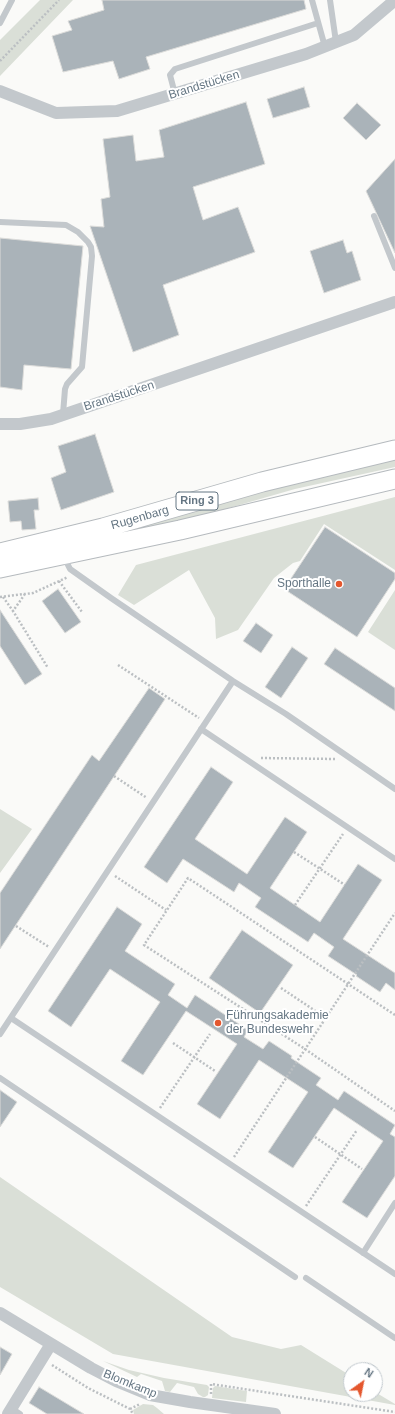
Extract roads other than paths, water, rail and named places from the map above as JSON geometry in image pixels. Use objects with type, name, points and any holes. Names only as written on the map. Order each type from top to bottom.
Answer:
[{"type":"main road","name":"Rugenbarg","points":[[0,553],[103,528],[262,482],[395,450]]},
{"type":"main road","name":"Rugenbarg","points":[[0,568],[67,562],[180,530],[395,479]]},
{"type":"street","name":"Brandstücken","points":[[0,91],[56,113],[117,112],[306,54],[354,35],[395,0]]},
{"type":"street","name":"Brandstücken","points":[[0,424],[20,424],[51,418],[395,302]]},
{"type":"street","name":"Blomkamp","points":[[0,1313],[48,1349],[116,1381],[150,1395],[188,1408],[275,1414]]},
{"type":"street","points":[[13,1412],[48,1349]]},
{"type":"lane","points":[[0,23],[12,0]]},
{"type":"lane","points":[[312,0],[318,23],[330,44]]},
{"type":"lane","points":[[330,0],[330,44]]},
{"type":"lane","points":[[175,94],[170,75],[175,69],[318,23]]},
{"type":"lane","points":[[374,216],[395,268]]},
{"type":"lane","points":[[0,222],[66,224],[78,232],[91,247],[92,256],[82,367],[67,384],[65,389],[63,414]]},
{"type":"lane","points":[[67,562],[111,598],[233,681],[286,714],[395,789]]},
{"type":"lane","points":[[0,1034],[233,681]]},
{"type":"lane","points":[[201,729],[395,859]]},
{"type":"lane","points":[[11,1018],[395,1274]]},
{"type":"lane","points":[[0,1078],[295,1277]]},
{"type":"lane","points":[[362,1253],[395,1203]]},
{"type":"lane","points":[[306,1278],[395,1338]]},
{"type":"place","name":"Sporthalle","points":[[339,584]]},
{"type":"place","name":"Führungsakademie der Bundeswehr","points":[[218,1023]]}]
